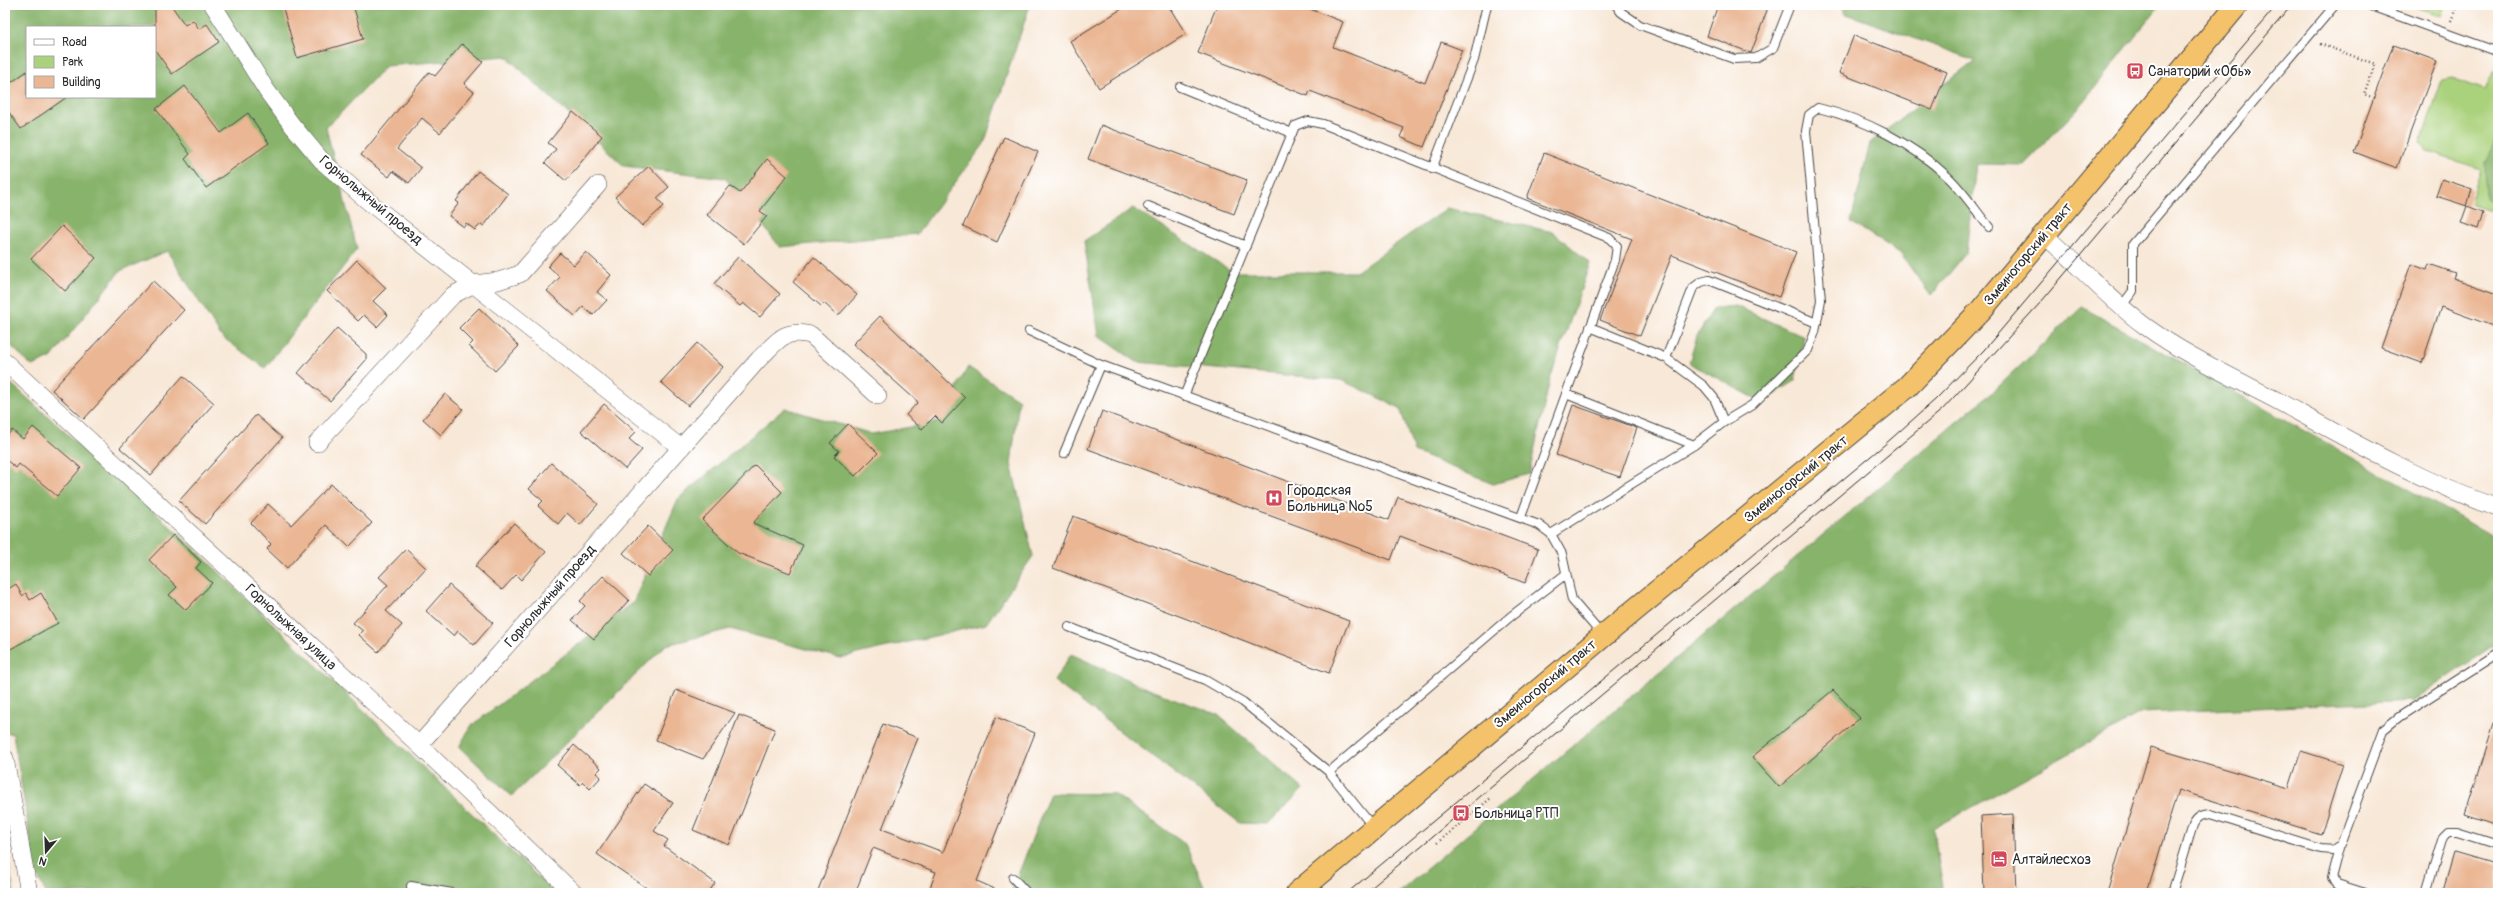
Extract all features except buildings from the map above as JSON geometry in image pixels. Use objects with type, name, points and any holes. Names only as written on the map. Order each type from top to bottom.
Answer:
[{"type":"highway","name":"Змеиногорский тракт","points":[[1297,893],[1603,636],[1907,387],[1982,309],[2236,5]]},
{"type":"street","name":"Горнолыжный проезд","points":[[213,5],[267,91],[323,162],[369,202],[681,448]]},
{"type":"street","points":[[317,443],[453,295],[474,284],[498,281],[520,274],[598,185]]},
{"type":"street","points":[[2044,235],[2121,307],[2146,327],[2199,358],[2399,467],[2452,492],[2498,508]]},
{"type":"street","name":"Горнолыжный проезд","points":[[418,745],[759,359],[785,334],[797,332],[811,335],[878,396]]},
{"type":"street","name":"Горнолыжная улица","points":[[5,362],[418,745],[574,893]]},
{"type":"street","points":[[5,758],[29,893]]},
{"type":"lane","points":[[1432,168],[1474,60],[1487,5]]},
{"type":"lane","points":[[1616,5],[1621,12],[1640,25],[1734,59],[1756,58],[1773,48],[1790,5]]},
{"type":"lane","points":[[2121,307],[2133,291],[2134,244],[2334,5]]},
{"type":"lane","points":[[2368,5],[2498,52]]},
{"type":"lane","points":[[1180,88],[1292,133]]},
{"type":"lane","points":[[1551,534],[1694,445],[1724,422],[1752,405],[1808,350],[1817,323],[1821,300],[1806,131],[1808,115],[1818,108],[1844,114],[1905,144],[1948,178],[1989,227]]},
{"type":"lane","points":[[1184,396],[1295,126],[1308,121],[1323,124],[1609,238],[1616,246],[1615,260],[1521,517]]},
{"type":"lane","points":[[1148,206],[1246,246]]},
{"type":"lane","points":[[1666,358],[1692,288],[1701,282],[1709,280],[1817,323]]},
{"type":"lane","points":[[1590,327],[1666,358],[1704,386],[1714,398],[1724,422]]},
{"type":"lane","points":[[1029,331],[1100,365],[1521,517],[1539,525],[1551,534],[1562,554],[1572,600],[1603,636]]},
{"type":"lane","points":[[1064,453],[1100,365]]},
{"type":"lane","points":[[1566,394],[1694,445]]},
{"type":"lane","points":[[1329,772],[1510,617],[1566,574]]},
{"type":"lane","points":[[1069,627],[1206,680],[1243,702],[1329,772],[1374,828]]},
{"type":"lane","points":[[2365,893],[2337,884],[2331,878],[2341,844],[2383,730],[2399,717],[2498,654]]},
{"type":"lane","points":[[2172,893],[2193,825],[2197,818],[2203,815],[2210,814],[2321,849],[2333,850],[2341,844]]},
{"type":"lane","points":[[2426,893],[2443,837],[2448,832],[2457,832],[2498,845]]},
{"type":"lane","points":[[1013,878],[1027,893]]},
{"type":"lane","points":[[411,886],[452,893]]},
{"type":"path","points":[[2306,39],[2375,64],[2364,94],[2374,98]]},
{"type":"path","points":[[1437,843],[1491,798]]},
{"type":"green space","points":[[5,5],[1030,5],[984,144],[917,234],[780,247],[725,178],[624,166],[506,56],[386,66],[326,128],[357,249],[265,368],[221,336],[167,251],[120,271],[51,358],[32,366],[5,340]]},
{"type":"green space","points":[[1844,5],[2160,5],[2082,104],[2024,165],[1976,164],[1966,253],[1931,296],[1900,253],[1851,222],[1870,143],[1975,60],[1844,13]]},
{"type":"green space","points":[[2411,5],[2446,5],[2442,16]]},
{"type":"green space","points":[[2498,71],[2498,213],[2470,203],[2481,169],[2426,151],[2421,142],[2442,80],[2452,78],[2485,90],[2494,72]]},
{"type":"green space","points":[[2498,135],[2498,205],[2486,198],[2485,162]]},
{"type":"green space","points":[[1133,208],[1233,272],[1356,272],[1447,208],[1553,232],[1590,263],[1550,379],[1529,474],[1493,484],[1414,452],[1400,408],[1341,380],[1137,362],[1099,336],[1084,241]]},
{"type":"green space","points":[[1736,306],[1804,337],[1795,381],[1762,402],[1689,363],[1697,336],[1714,308]]},
{"type":"green space","points":[[2082,307],[2498,539],[2498,642],[2413,701],[2142,713],[1933,829],[1944,893],[1398,893],[1997,388]]},
{"type":"green space","points":[[968,367],[1019,400],[1011,464],[1033,556],[986,624],[840,658],[730,629],[666,645],[512,796],[459,747],[471,726],[633,603],[678,499],[785,408],[872,434],[938,422]]},
{"type":"green space","points":[[5,378],[181,536],[555,893],[46,893],[36,873],[13,734],[5,732]]},
{"type":"green space","points":[[1071,654],[1150,690],[1217,714],[1303,789],[1268,824],[1240,823],[1054,681]]},
{"type":"green space","points":[[1050,793],[1114,794],[1185,844],[1207,893],[1011,893]]},
{"type":"green space","points":[[5,847],[14,893],[5,893]]},
{"type":"tram line","points":[[1347,893],[1883,446],[1935,400],[1984,350],[2277,5]]},
{"type":"tram line","points":[[1365,893],[1943,409],[2041,302],[2292,5]]},
{"type":"place","name":"Санаторий «Обь»","points":[[2135,71]]},
{"type":"place","name":"Городская Больница №5","points":[[1274,498]]},
{"type":"place","name":"Больница РТП","points":[[1461,813]]},
{"type":"place","name":"Алтайлесхоз","points":[[1999,859]]}]
